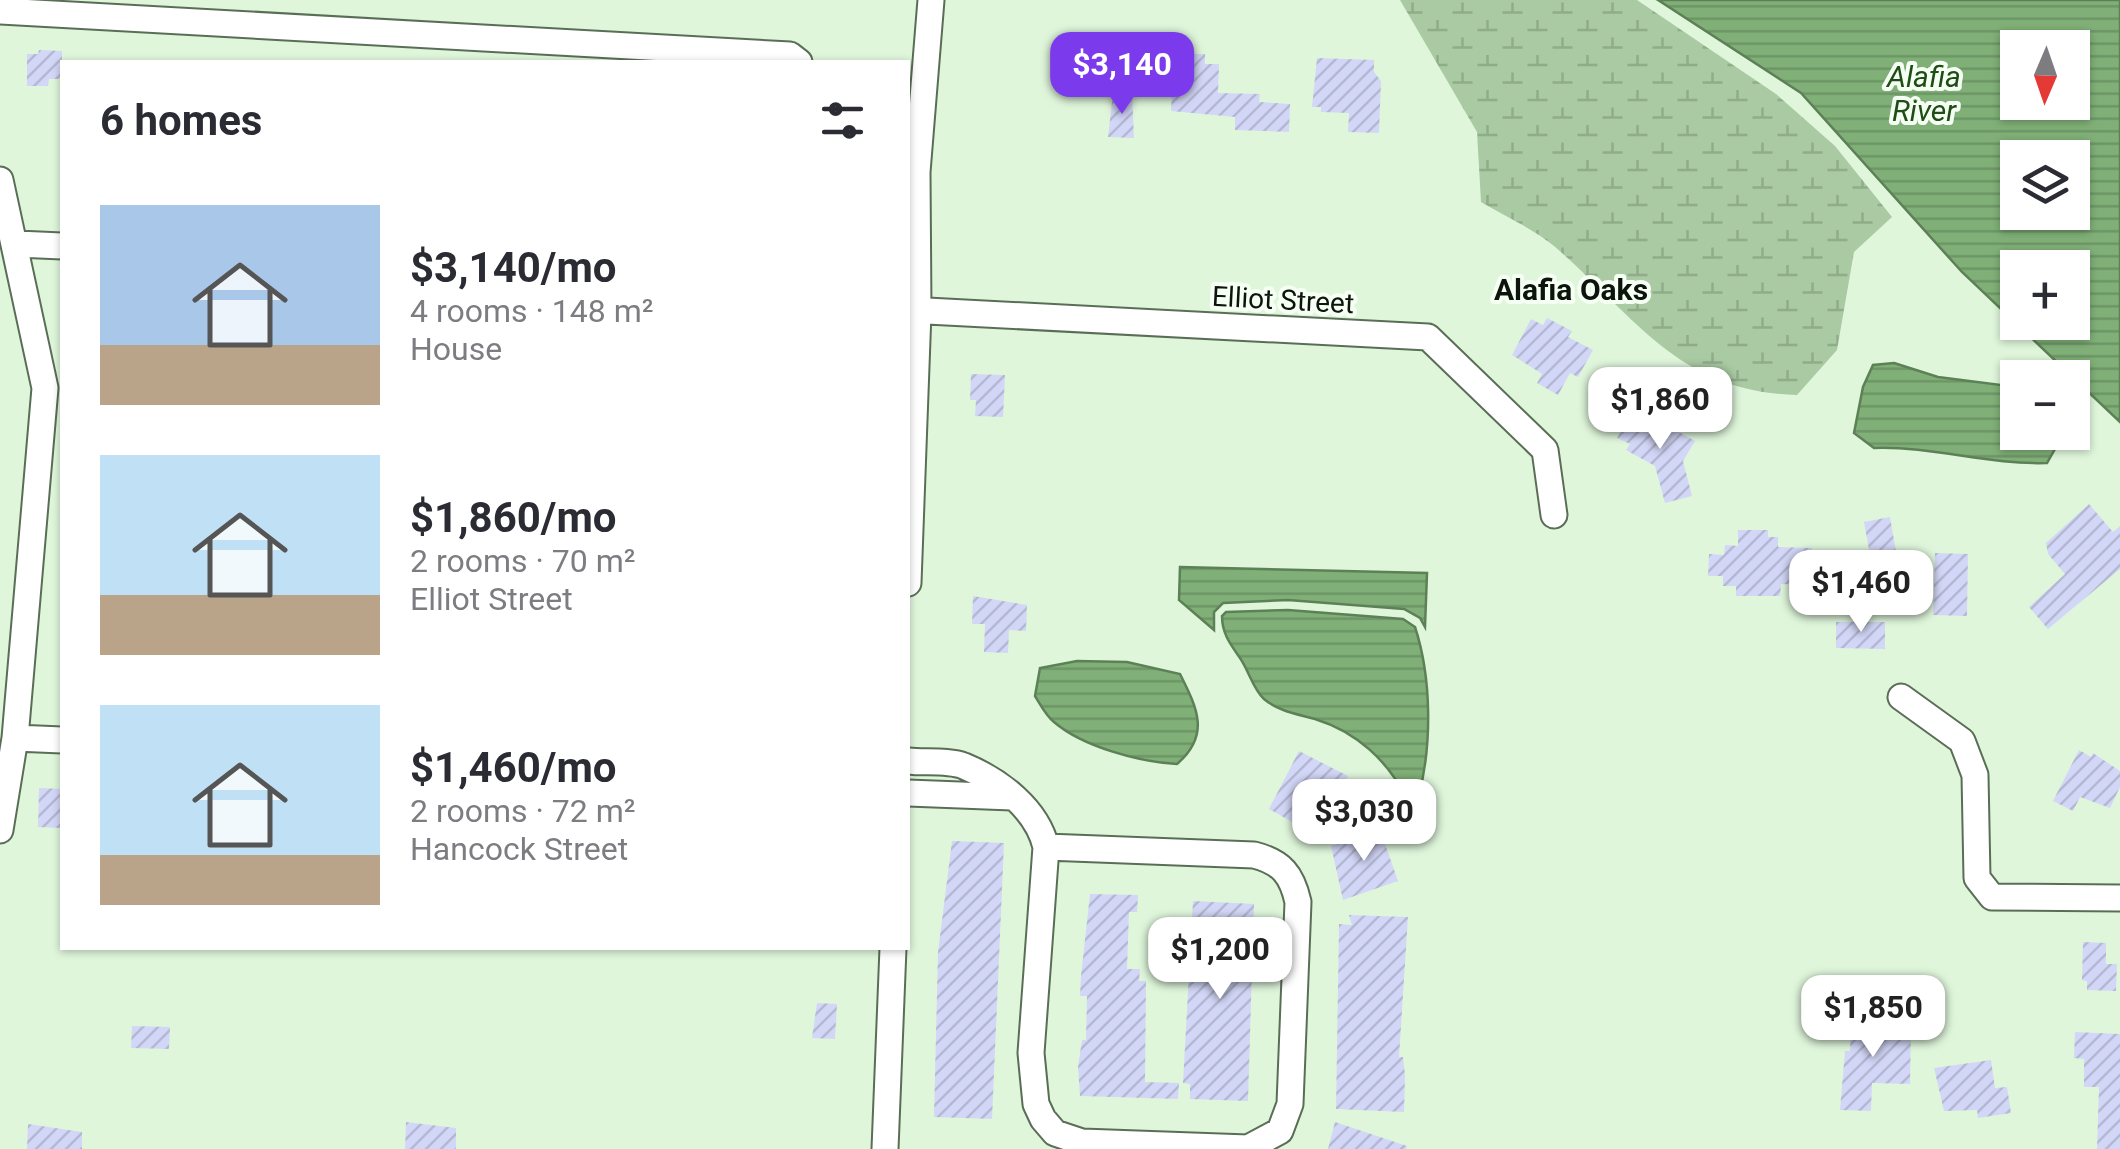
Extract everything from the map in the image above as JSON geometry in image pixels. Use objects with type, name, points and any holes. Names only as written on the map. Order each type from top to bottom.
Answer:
[{"type":"street","points":[[910,475],[912,166],[931,0]]},
{"type":"street","points":[[0,11],[790,55],[796,60]]},
{"type":"street","points":[[0,180],[18,244],[45,388],[14,738],[0,830]]},
{"type":"street","points":[[18,244],[60,246]]},
{"type":"street","name":"Elliot Street","points":[[913,311],[1428,337],[1544,450],[1554,514]]},
{"type":"street","points":[[1901,697],[1962,741],[1975,775],[1976,878],[1992,896],[2120,898]]},
{"type":"street","points":[[14,738],[60,740]]},
{"type":"street","points":[[910,761],[962,765],[1030,808],[1041,824],[1046,847],[1031,1053],[1036,1104],[1054,1132],[1082,1142],[1248,1148],[1280,1131],[1290,1104],[1298,902],[1287,871],[1272,860],[1254,855],[1046,847]]},
{"type":"street","points":[[910,793],[1012,797]]},
{"type":"street","points":[[886,1149],[894,950]]},
{"type":"green space","points":[[1400,0],[1637,0],[1776,94],[1835,146],[1892,217],[1854,252],[1837,350],[1797,395],[1756,391],[1689,365],[1661,346],[1554,246],[1481,202],[1477,132]]},
{"type":"water","name":"Alafia River","points":[[1658,0],[2120,0],[2120,422],[2090,394],[2090,360],[2055,360],[2034,340],[2090,340],[2090,250],[2000,250],[2000,308],[1962,272],[1801,93]]},
{"type":"water","points":[[1894,363],[1938,377],[2000,385],[2000,450],[2054,450],[2047,463],[1874,448],[1854,433],[1863,387],[1873,365]]},
{"type":"water","points":[[1180,567],[1427,573],[1425,627],[1420,618],[1404,609],[1288,600],[1223,603],[1214,612],[1214,630],[1179,600]]},
{"type":"water","points":[[1288,610],[1403,619],[1415,627],[1425,668],[1428,713],[1426,758],[1418,799],[1407,799],[1391,772],[1358,740],[1330,725],[1275,706],[1257,690],[1228,639],[1222,616],[1226,612]]},
{"type":"water","points":[[1077,661],[1127,662],[1180,674],[1198,721],[1188,753],[1177,764],[1146,760],[1096,746],[1054,722],[1035,696],[1040,668]]},
{"type":"building","points":[[39,50],[62,51],[60,79],[49,79],[48,86],[27,86],[27,54],[38,54]]},
{"type":"building","points":[[1186,54],[1205,54],[1205,64],[1219,64],[1218,93],[1260,94],[1259,102],[1290,104],[1289,132],[1235,130],[1235,117],[1171,111],[1173,62],[1186,63]]},
{"type":"building","points":[[1317,58],[1374,60],[1374,72],[1381,81],[1379,133],[1348,132],[1349,113],[1321,112],[1321,107],[1312,107]]},
{"type":"building","points":[[1113,93],[1132,94],[1134,138],[1108,137]]},
{"type":"building","points":[[1547,318],[1572,331],[1568,337],[1593,350],[1578,377],[1570,373],[1558,395],[1537,383],[1542,374],[1512,355],[1531,319],[1543,325]]},
{"type":"building","points":[[971,374],[1005,375],[1003,417],[975,416],[976,400],[970,400]]},
{"type":"building","points":[[1634,407],[1695,441],[1683,461],[1692,496],[1665,503],[1655,466],[1626,450],[1630,444],[1617,438]]},
{"type":"building","points":[[2089,504],[2113,532],[2120,526],[2120,569],[2048,629],[2029,607],[2065,574],[2048,554],[2046,543]]},
{"type":"building","points":[[1890,517],[1901,581],[1860,588],[1856,566],[1863,565],[1861,556],[1870,555],[1864,522]]},
{"type":"building","points":[[1738,530],[1768,530],[1768,537],[1778,537],[1778,547],[1812,548],[1811,585],[1781,584],[1780,596],[1736,596],[1736,586],[1723,586],[1723,576],[1708,576],[1709,554],[1724,555],[1725,545],[1738,546]]},
{"type":"building","points":[[1935,553],[1968,554],[1967,616],[1933,615]]},
{"type":"building","points":[[973,596],[1027,605],[1026,631],[1009,630],[1008,653],[984,652],[985,624],[972,624]]},
{"type":"building","points":[[1836,622],[1885,622],[1885,649],[1836,648]]},
{"type":"building","points":[[2079,750],[2091,757],[2093,753],[2120,771],[2120,787],[2110,808],[2080,797],[2073,811],[2053,801]]},
{"type":"building","points":[[1299,751],[1348,776],[1317,836],[1269,809]]},
{"type":"building","points":[[39,788],[60,789],[60,828],[38,827]]},
{"type":"building","points":[[1385,828],[1390,843],[1385,844],[1398,881],[1343,900],[1331,846]]},
{"type":"building","points":[[952,841],[1004,843],[992,1119],[934,1117],[938,952]]},
{"type":"building","points":[[1090,894],[1138,895],[1137,912],[1129,912],[1127,969],[1140,969],[1139,981],[1146,981],[1145,1082],[1179,1083],[1178,1099],[1080,1096],[1078,1067],[1082,1040],[1086,1040],[1087,996],[1080,996]]},
{"type":"building","points":[[1193,901],[1254,904],[1248,1101],[1190,1099],[1190,1084],[1183,1083]]},
{"type":"building","points":[[1349,915],[1408,917],[1399,1057],[1403,1057],[1405,1075],[1404,1112],[1336,1109],[1339,924],[1352,925]]},
{"type":"building","points":[[2083,942],[2106,943],[2106,964],[2117,964],[2116,991],[2087,990],[2087,981],[2082,980]]},
{"type":"building","points":[[1860,1002],[1874,1006],[1873,1037],[1911,1024],[1910,1084],[1872,1083],[1871,1111],[1840,1110],[1845,1051],[1850,1051],[1851,1021]]},
{"type":"building","points":[[817,1003],[837,1004],[835,1039],[812,1038]]},
{"type":"building","points":[[132,1026],[170,1027],[169,1049],[131,1048]]},
{"type":"building","points":[[2075,1032],[2120,1034],[2120,1149],[2097,1149],[2099,1087],[2084,1087],[2084,1059],[2074,1058]]},
{"type":"building","points":[[1991,1060],[1995,1088],[2007,1087],[2011,1113],[1978,1118],[1977,1110],[1944,1111],[1934,1068]]},
{"type":"building","points":[[406,1122],[456,1128],[456,1149],[405,1149]]},
{"type":"building","points":[[1335,1122],[1407,1146],[1406,1149],[1328,1149]]},
{"type":"building","points":[[28,1124],[82,1132],[82,1149],[27,1149]]},
{"type":"district","name":"Alafia Oaks","points":[[1571,289]]}]
